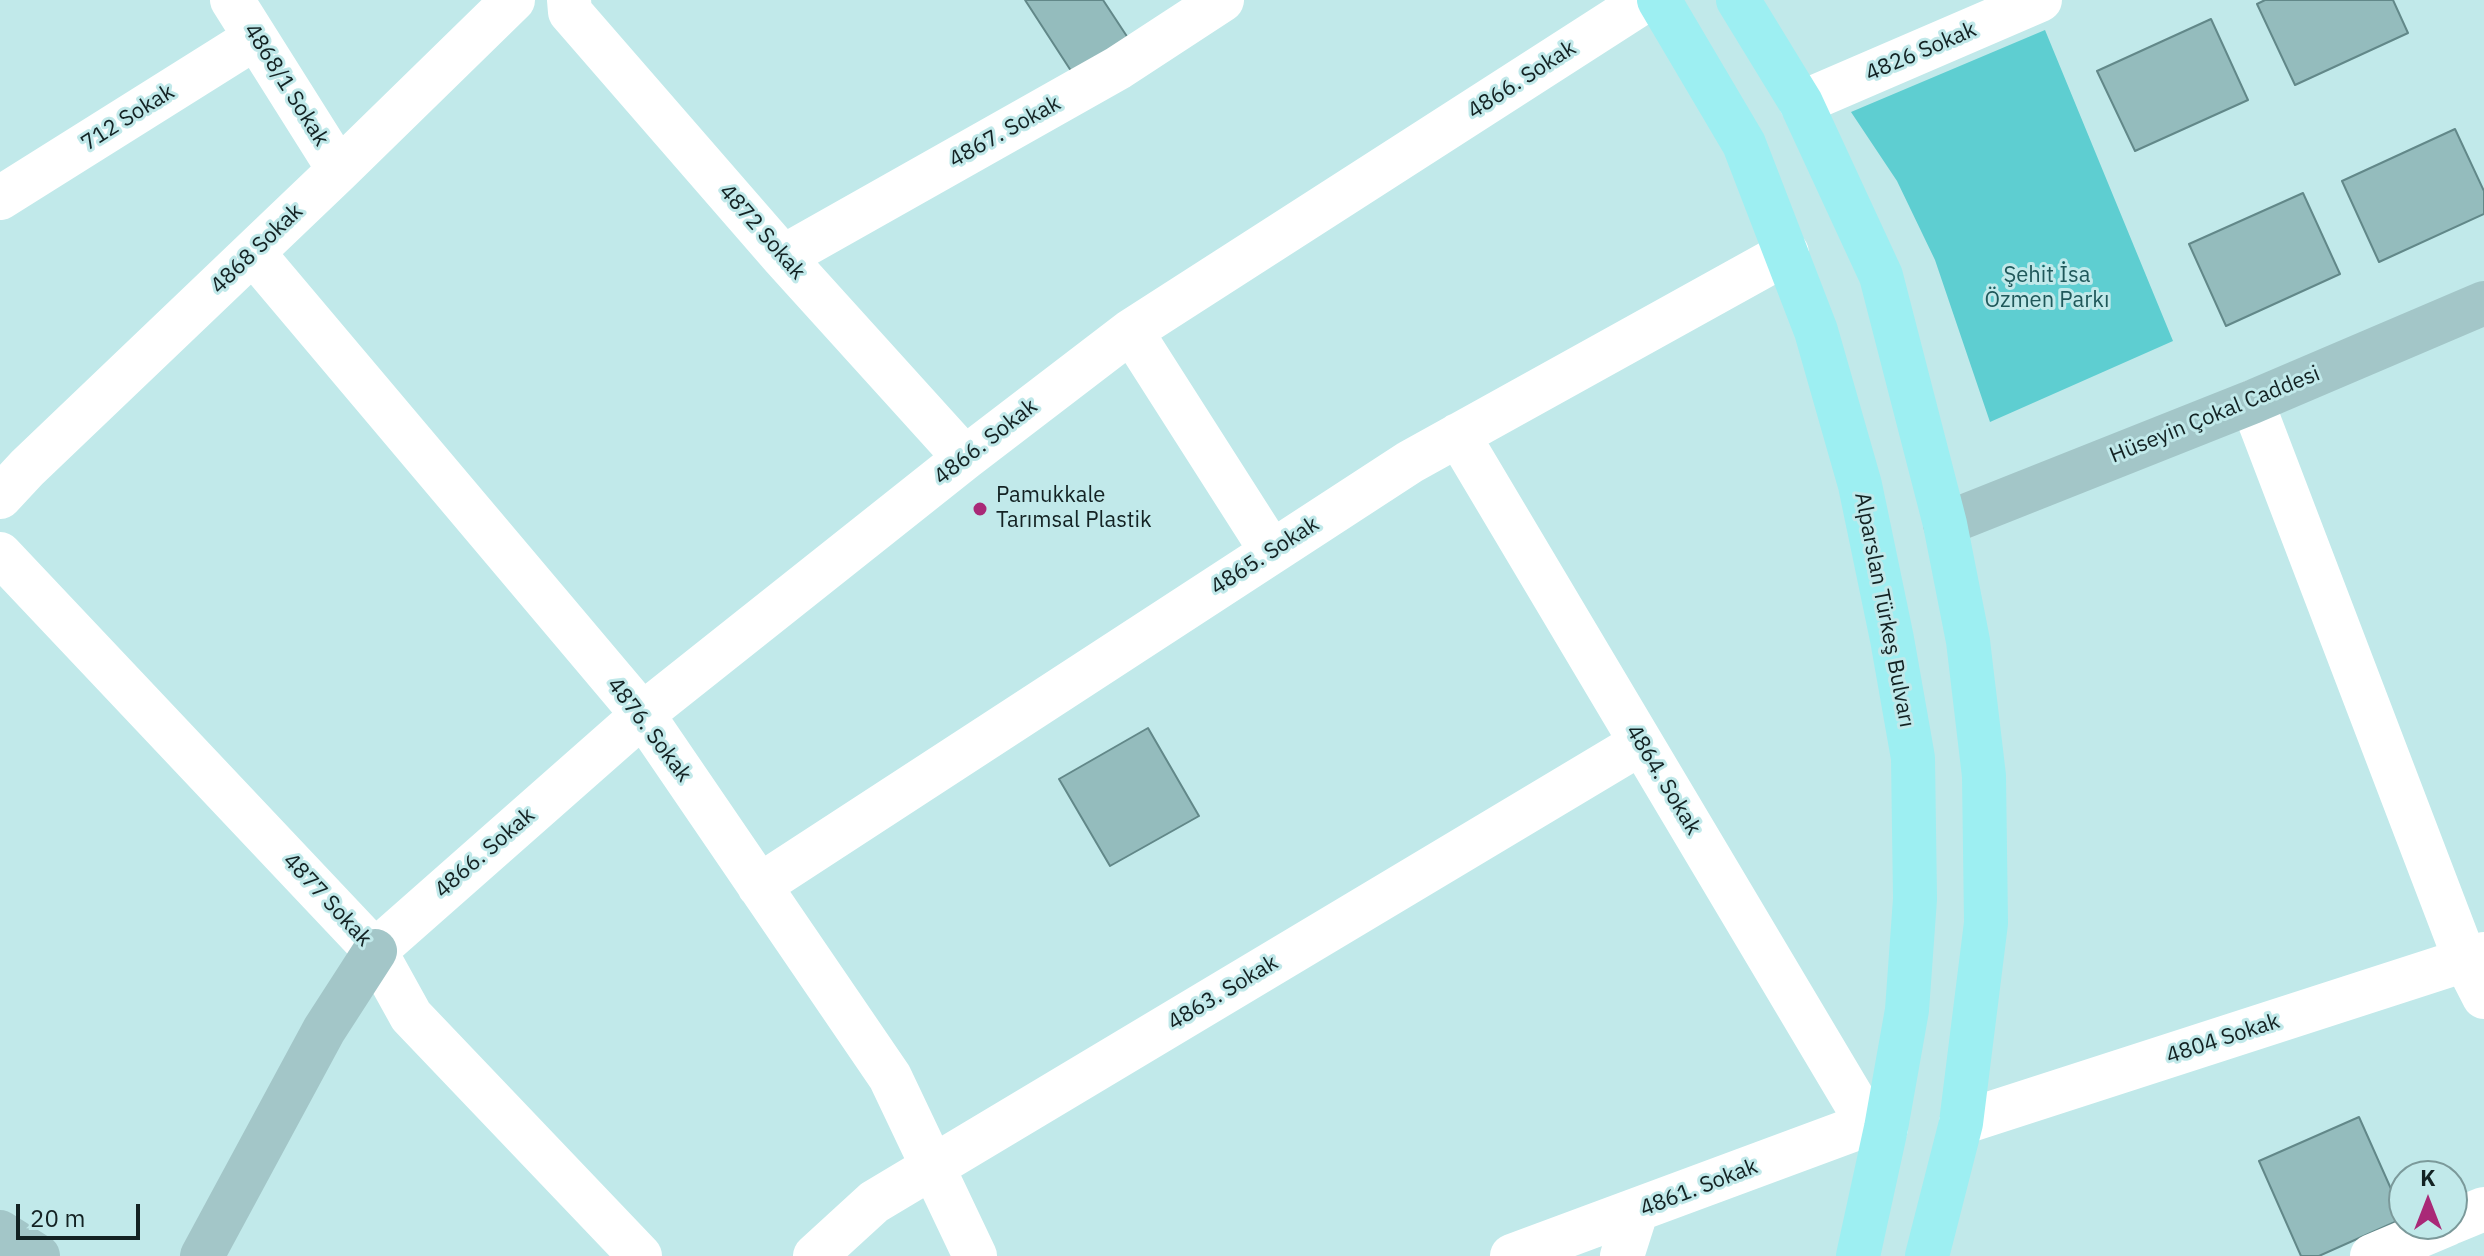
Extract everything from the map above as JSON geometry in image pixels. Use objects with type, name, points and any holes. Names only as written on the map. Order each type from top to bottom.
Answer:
[{"type":"main road","name":"Alparslan Türkeş Bulvarı","points":[[1659,0],[1744,144],[1816,331],[1860,485],[1913,758],[1915,899],[1907,1010],[1877,1126],[1858,1256]]},
{"type":"main road","points":[[1738,0],[1801,103],[1881,276],[1945,524],[1968,641],[1984,776],[1986,923],[1961,1123],[1927,1256]]},
{"type":"street","name":"4868/1 Sokak","points":[[232,0],[339,170]]},
{"type":"street","name":"4868 Sokak","points":[[0,497],[513,0]]},
{"type":"street","name":"4872 Sokak","points":[[569,0],[570,12],[783,257],[965,458]]},
{"type":"street","name":"4867. Sokak","points":[[783,257],[1118,68],[1222,0]]},
{"type":"street","name":"4866. Sokak","points":[[375,951],[643,715],[965,458],[1131,331],[1646,0]]},
{"type":"street","name":"4826 Sokak","points":[[1801,103],[2040,0]]},
{"type":"street","name":"712 Sokak","points":[[0,198],[255,38]]},
{"type":"street","name":"4876. Sokak","points":[[253,253],[643,715],[890,1077],[975,1256]]},
{"type":"street","name":"4865. Sokak","points":[[759,886],[1410,462],[1787,253]]},
{"type":"street","name":"Hüseyin Çokal Caddesi","points":[[1945,524],[2252,402],[2484,303]]},
{"type":"street","points":[[1131,331],[1272,552]]},
{"type":"street","points":[[2252,402],[2478,971]]},
{"type":"street","name":"4864. Sokak","points":[[1458,435],[1641,743],[1877,1126]]},
{"type":"street","name":"4877 Sokak","points":[[0,554],[375,951],[411,1016],[640,1256]]},
{"type":"street","name":"4863. Sokak","points":[[815,1256],[874,1202],[1641,743]]},
{"type":"street","points":[[202,1256],[324,1030],[375,951]]},
{"type":"street","name":"4804 Sokak","points":[[1961,1123],[2478,971]]},
{"type":"street","name":"4861. Sokak","points":[[1512,1256],[1877,1126]]},
{"type":"street","points":[[1622,1256],[1636,1212]]},
{"type":"street","points":[[0,1232],[38,1256]]},
{"type":"street","points":[[2372,1256],[2410,1240]]},
{"type":"green space","name":"Şehit İsa Özmen Parkı","points":[[2045,30],[2173,341],[1990,422],[1935,260],[1897,181],[1851,112]]},
{"type":"building","points":[[1025,0],[1103,0],[1130,41],[1075,77]]},
{"type":"building","points":[[2265,0],[2393,0],[2408,33],[2295,85],[2257,4]]},
{"type":"building","points":[[2211,19],[2248,100],[2135,151],[2097,71]]},
{"type":"building","points":[[2455,129],[2484,191],[2484,214],[2379,262],[2342,181]]},
{"type":"building","points":[[2303,193],[2340,274],[2226,326],[2189,244]]},
{"type":"building","points":[[1148,728],[1199,816],[1110,866],[1059,779]]},
{"type":"building","points":[[2359,1117],[2388,1182],[2388,1225],[2319,1256],[2301,1256],[2259,1161]]},
{"type":"place","name":"Pamukkale Tarımsal Plastik","points":[[980,509]]}]
